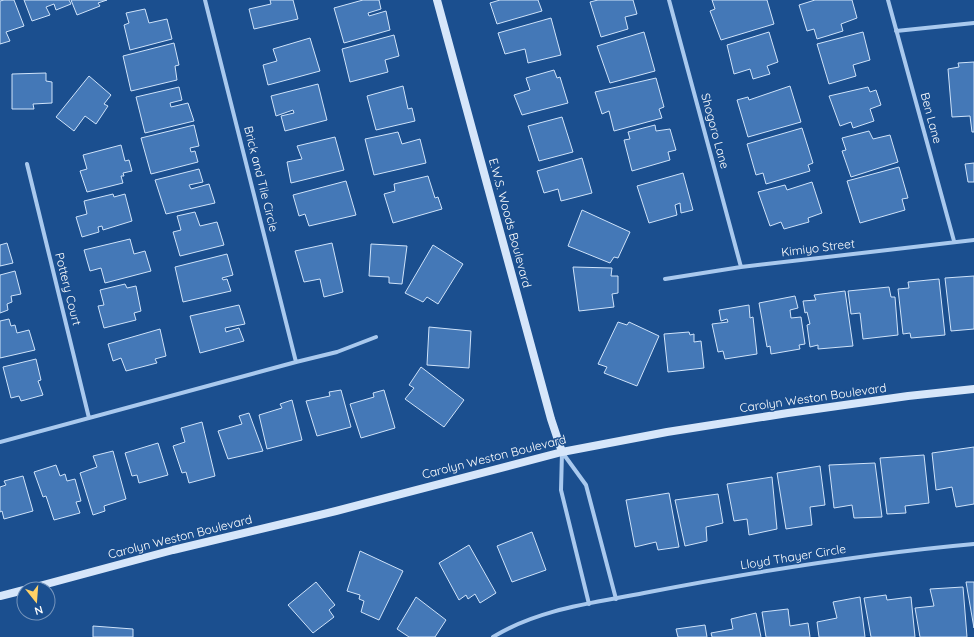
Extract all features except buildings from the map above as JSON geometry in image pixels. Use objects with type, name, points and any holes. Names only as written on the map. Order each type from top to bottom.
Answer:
[{"type":"street","name":"Brick and Tile Circle","points":[[205,0],[296,362]]},
{"type":"street","name":"E.W.S. Woods Boulevard","points":[[437,0],[549,411],[562,452]]},
{"type":"street","name":"Shogoro Lane","points":[[669,0],[741,267]]},
{"type":"street","name":"Ben Lane","points":[[888,0],[954,242]]},
{"type":"street","points":[[896,31],[974,23]]},
{"type":"street","name":"Pottery Court","points":[[27,164],[89,418]]},
{"type":"street","name":"Kimiyo Street","points":[[665,279],[741,267],[974,240]]},
{"type":"street","points":[[0,442],[337,352],[376,337]]},
{"type":"street","name":"Carolyn Weston Boulevard","points":[[56,581],[172,550],[336,511],[562,452],[667,432],[788,412],[974,389]]},
{"type":"street","points":[[562,452],[586,485],[616,599]]},
{"type":"street","points":[[562,452],[561,490],[589,604]]},
{"type":"street","name":"Lloyd Thayer Circle","points":[[493,637],[542,614],[589,604],[812,563],[974,544]]},
{"type":"street","points":[[0,596],[16,592]]}]
